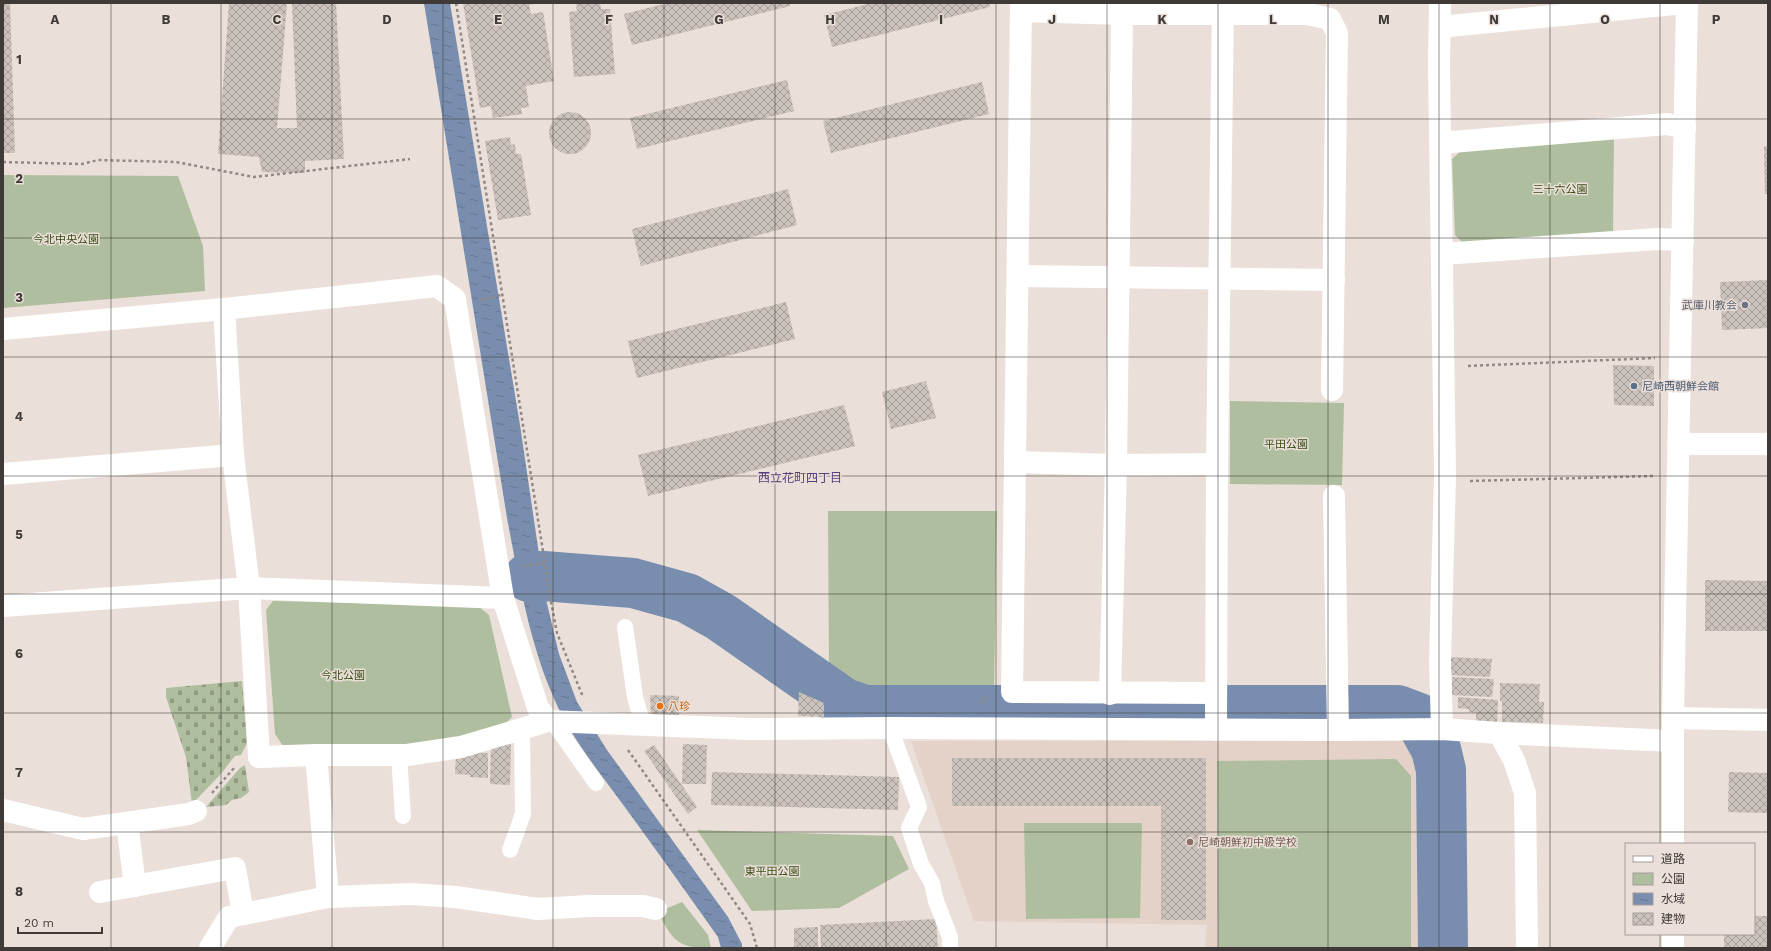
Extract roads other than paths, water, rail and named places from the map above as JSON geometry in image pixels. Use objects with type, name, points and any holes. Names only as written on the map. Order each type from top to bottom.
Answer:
[{"type":"street","points":[[1440,3],[1444,483],[1440,661],[1442,729]]},
{"type":"street","points":[[1440,25],[1450,26],[1674,4],[1687,4],[1686,128],[1673,718],[1673,843]]},
{"type":"street","points":[[1216,711],[1110,694],[1012,692],[1021,7],[1122,14],[1223,8],[1308,14],[1330,19],[1337,33],[1332,390]]},
{"type":"street","points":[[1216,711],[1217,464],[1223,8]]},
{"type":"street","points":[[1110,694],[1116,465],[1122,14]]},
{"type":"street","points":[[1440,143],[1667,124],[1686,128]]},
{"type":"street","points":[[1442,254],[1657,239],[1683,240]]},
{"type":"street","points":[[1018,276],[1334,280]]},
{"type":"street","points":[[3,329],[224,309],[437,286],[455,299],[503,598],[538,708],[553,721]]},
{"type":"street","points":[[224,309],[233,455],[249,588],[259,757],[399,755],[461,747],[553,721],[749,729],[890,728],[1216,711],[1338,717],[1411,729],[1442,729],[1673,741]]},
{"type":"street","points":[[1679,444],[1768,444]]},
{"type":"street","points":[[3,474],[233,455]]},
{"type":"street","points":[[1015,462],[1116,465],[1217,464]]},
{"type":"street","points":[[1334,496],[1338,717]]},
{"type":"street","points":[[3,606],[249,588],[503,598]]},
{"type":"street","points":[[1673,718],[1768,720]]},
{"type":"street","points":[[1498,733],[1514,760],[1525,793],[1527,948]]},
{"type":"street","points":[[316,755],[328,897]]},
{"type":"street","points":[[3,810],[83,829],[189,814],[196,811]]},
{"type":"street","points":[[127,822],[135,886]]},
{"type":"street","points":[[100,892],[235,868],[243,914]]},
{"type":"street","points":[[210,948],[229,917],[328,897],[412,894],[455,897],[538,910],[588,906],[644,906],[656,909]]},
{"type":"street","points":[[1673,935],[1673,948]]},
{"type":"lane","points":[[625,627],[635,696],[644,725]]},
{"type":"lane","points":[[553,721],[596,784]]},
{"type":"lane","points":[[890,728],[919,807],[909,828],[921,864],[932,883],[936,901],[950,937],[950,948]]},
{"type":"lane","points":[[510,850],[523,814],[522,729]]},
{"type":"lane","points":[[399,755],[403,816]]},
{"type":"water","points":[[424,3],[450,3],[520,425],[545,595],[559,654],[577,702],[607,750],[728,917],[742,944],[742,948],[721,948],[718,937],[574,736],[557,705],[542,668],[524,605],[507,518]]},
{"type":"waterway","points":[[529,577],[543,576],[633,583],[687,598],[721,617],[844,703],[865,710],[1398,710],[1419,718],[1436,749],[1441,770],[1443,948]]},
{"type":"place","name":"武庫川教会","points":[[1745,305]]},
{"type":"place","name":"尼崎西朝鮮会館","points":[[1634,386]]},
{"type":"place","name":"八珍","points":[[660,706]]},
{"type":"place","name":"尼崎朝鮮初中級学校","points":[[1190,842]]},
{"type":"district","name":"西立花町四丁目","points":[[800,478]]},
{"type":"park label","name":"三十六公園","points":[[1560,189]]},
{"type":"park label","name":"今北中央公園","points":[[66,239]]},
{"type":"park label","name":"平田公園","points":[[1286,444]]},
{"type":"park label","name":"今北公園","points":[[343,675]]},
{"type":"park label","name":"東平田公園","points":[[772,871]]}]
